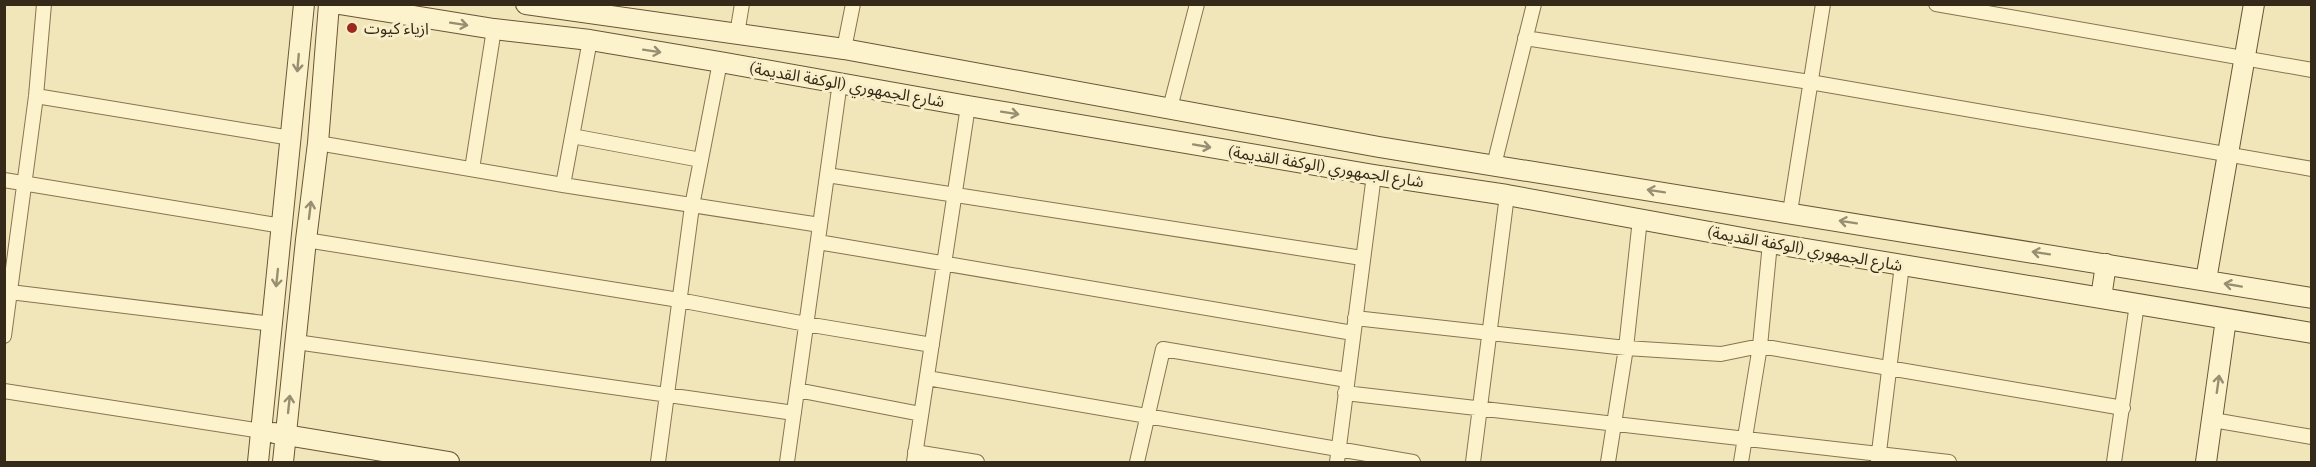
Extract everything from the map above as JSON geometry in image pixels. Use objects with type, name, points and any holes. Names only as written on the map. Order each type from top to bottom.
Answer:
[{"type":"main road","points":[[258,462],[304,4]]},
{"type":"main road","points":[[283,462],[318,143],[329,4]]},
{"type":"main road","name":"شارع الجمهوري (الوكفة القديمة)","points":[[339,4],[494,29],[590,40],[1136,135],[1507,195],[1902,266],[2312,333]]},
{"type":"main road","name":"شارع الجمهوري (الوكفة القديمة)","points":[[526,4],[844,49],[1379,147],[2312,298]]},
{"type":"main road","points":[[2206,280],[2254,4]]},
{"type":"main road","points":[[894,92],[899,59]]},
{"type":"main road","points":[[1136,135],[1141,102]]},
{"type":"main road","points":[[2101,298],[2106,264]]},
{"type":"main road","points":[[2268,325],[2274,292]]},
{"type":"main road","points":[[2206,462],[2226,319]]},
{"type":"main road","points":[[262,432],[422,460],[449,462]]},
{"type":"street","points":[[4,336],[36,96],[44,4]]},
{"type":"street","points":[[737,34],[742,4]]},
{"type":"street","points":[[844,49],[853,4]]},
{"type":"street","points":[[1170,108],[1197,4]]},
{"type":"street","points":[[1494,165],[1534,4]]},
{"type":"street","points":[[1790,212],[1823,4]]},
{"type":"street","points":[[1936,4],[2312,70]]},
{"type":"street","points":[[472,170],[494,29]]},
{"type":"street","points":[[1525,38],[1810,82],[2312,169]]},
{"type":"street","points":[[563,185],[590,40]]},
{"type":"street","points":[[658,462],[692,206],[720,62]]},
{"type":"street","points":[[787,462],[840,82]]},
{"type":"street","points":[[36,96],[291,138]]},
{"type":"street","points":[[968,106],[915,457],[977,462]]},
{"type":"street","points":[[572,136],[701,160]]},
{"type":"street","points":[[318,143],[563,185],[820,225]]},
{"type":"street","points":[[827,175],[1362,258]]},
{"type":"street","points":[[1337,456],[1374,175]]},
{"type":"street","points":[[4,180],[282,226]]},
{"type":"street","points":[[1473,462],[1507,195]]},
{"type":"street","points":[[1608,462],[1626,348],[1640,219]]},
{"type":"street","points":[[306,240],[680,300],[932,345]]},
{"type":"street","points":[[818,242],[1353,333]]},
{"type":"street","points":[[1741,462],[1760,346],[1770,243]]},
{"type":"street","points":[[1878,458],[1902,266]]},
{"type":"street","points":[[10,292],[273,324]]},
{"type":"street","points":[[2114,462],[2137,304]]},
{"type":"street","points":[[1355,318],[1626,348],[1721,354],[1760,346],[2123,408]]},
{"type":"street","points":[[296,342],[794,413]]},
{"type":"street","points":[[1137,462],[1163,349],[1346,387],[1481,409],[1878,458],[1949,462]]},
{"type":"street","points":[[927,378],[1147,416],[1337,456],[1413,462]]},
{"type":"street","points":[[797,390],[921,414]]},
{"type":"street","points":[[4,391],[262,432]]},
{"type":"street","points":[[2213,420],[2312,437]]},
{"type":"place","name":"ازياء كيوت","points":[[352,28]]}]
